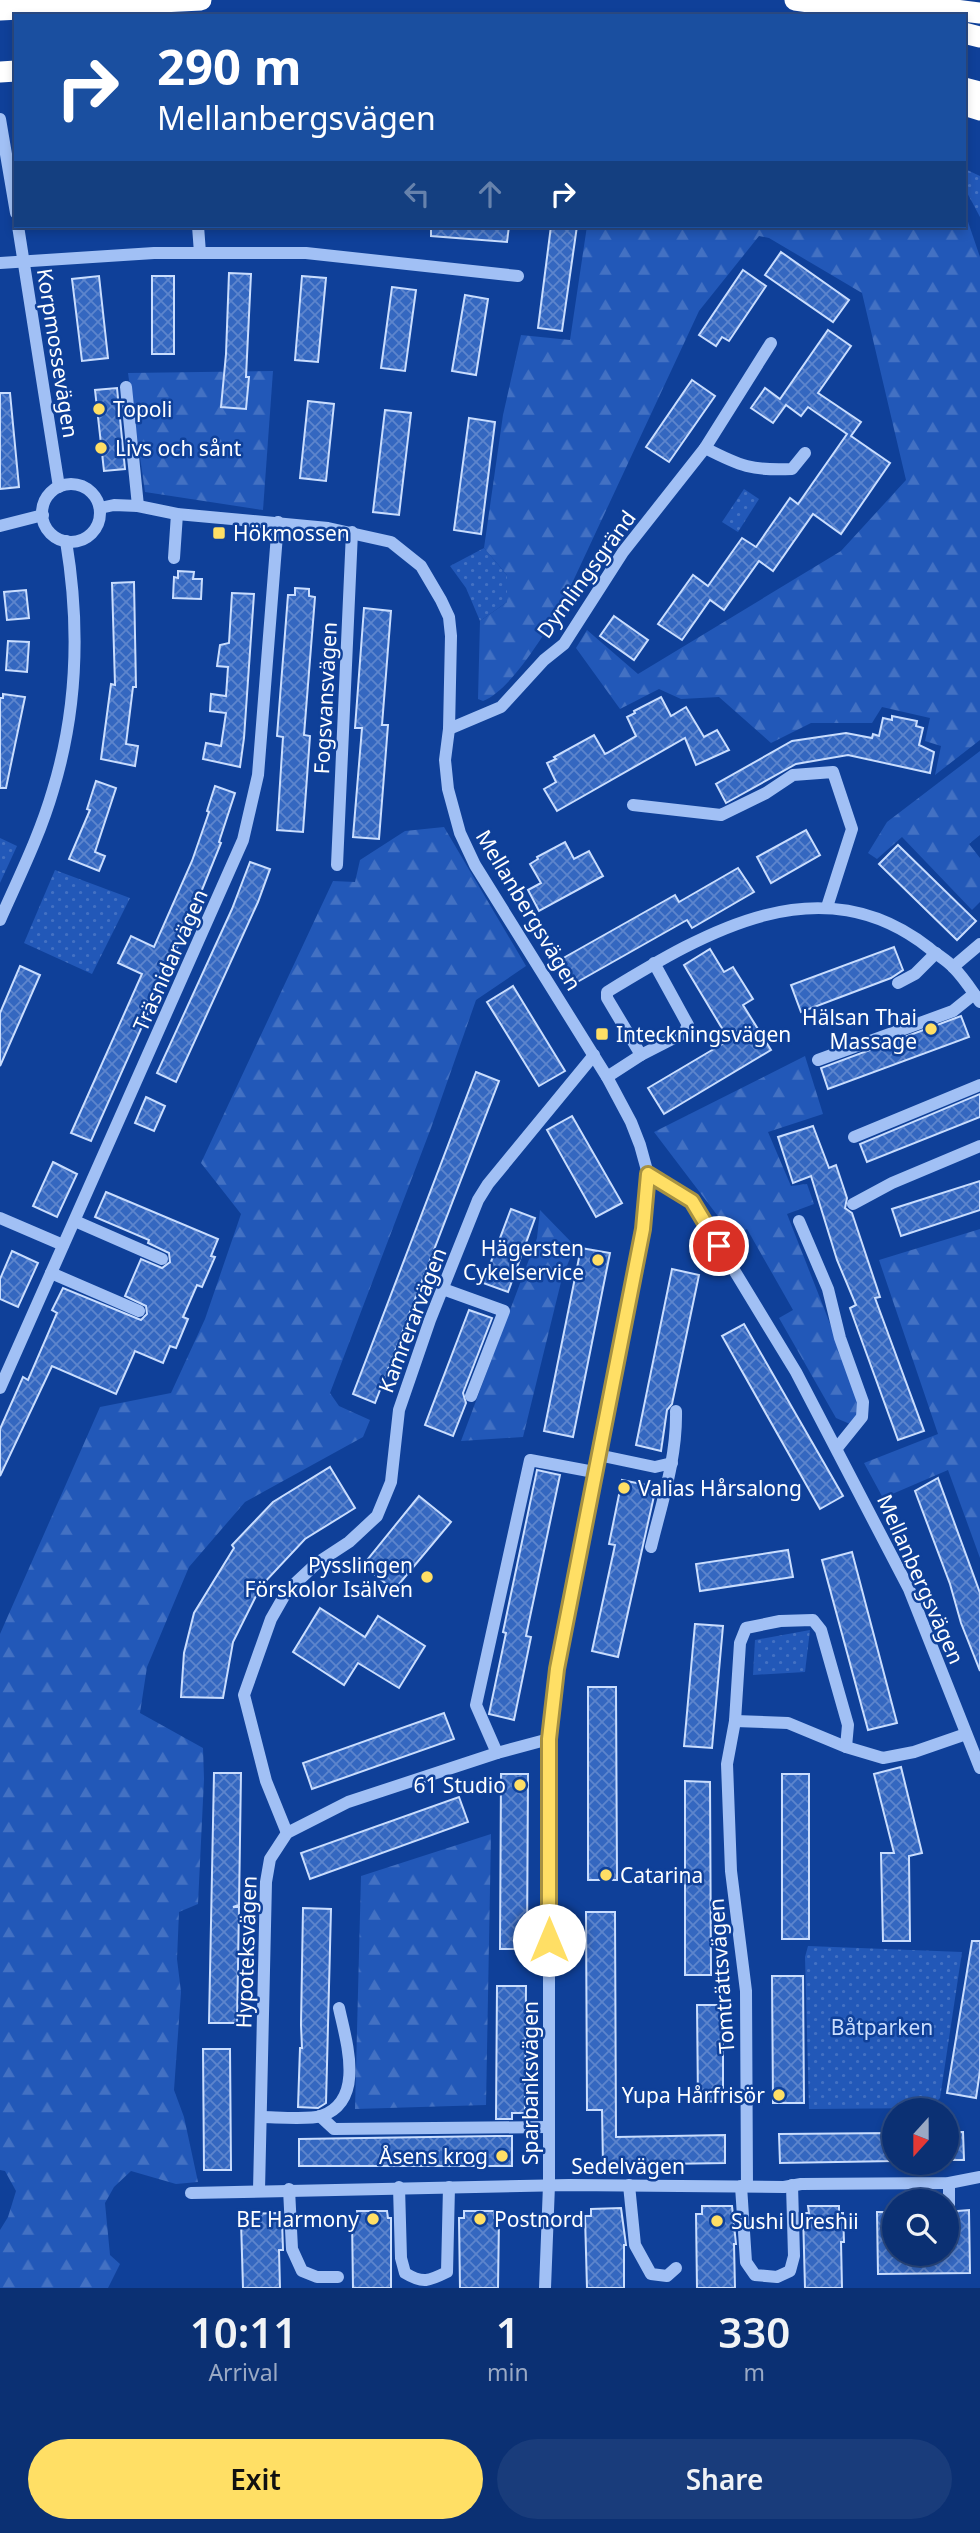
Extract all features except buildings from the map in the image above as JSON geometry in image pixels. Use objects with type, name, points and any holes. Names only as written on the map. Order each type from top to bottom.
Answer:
[{"type":"highway","points":[[0,10],[201,0]]},
{"type":"highway","points":[[795,0],[881,14]]},
{"type":"highway","points":[[834,5],[939,8],[980,13]]},
{"type":"street","points":[[0,119],[14,201]]},
{"type":"street","name":"Korpmossevägen","points":[[18,228],[59,487]]},
{"type":"street","points":[[198,228],[200,253]]},
{"type":"street","points":[[0,263],[154,253],[306,253],[518,276]]},
{"type":"street","name":"Dymlingsgränd","points":[[449,729],[501,707],[544,660],[564,644],[623,552],[705,448],[771,343]]},
{"type":"street","points":[[126,387],[138,506]]},
{"type":"street","points":[[705,448],[738,465],[762,471],[792,469],[805,453]]},
{"type":"street","points":[[70,484],[85,486],[92,492],[100,508],[96,529],[86,539],[60,540],[46,528],[43,515],[46,500],[52,491],[59,487],[70,484]]},
{"type":"street","name":"Mellanbergsvägen","points":[[100,508],[114,505],[138,506],[177,514],[278,522],[352,532],[391,542],[421,566],[449,617],[452,636],[449,729],[445,760],[448,789],[467,849],[607,1077],[631,1122],[648,1174],[692,1201],[796,1371],[909,1589],[980,1768]]},
{"type":"street","points":[[174,558],[177,514]]},
{"type":"street","points":[[0,526],[43,515]]},
{"type":"street","name":"Träsnidarvägen","points":[[0,1388],[243,839],[258,775],[278,522]]},
{"type":"street","name":"Fogsvansvägen","points":[[337,865],[352,532]]},
{"type":"street","points":[[0,920],[52,792],[69,722],[75,667],[75,608],[66,541]]},
{"type":"street","points":[[633,805],[721,815],[766,793],[793,775],[833,772],[852,829],[827,907]]},
{"type":"street","points":[[641,1055],[607,998],[607,992],[707,934],[780,911],[827,907],[878,917],[914,936],[936,953],[953,967],[977,998],[953,1011],[818,1060]]},
{"type":"street","points":[[953,967],[980,944]]},
{"type":"street","points":[[898,983],[915,974],[936,953]]},
{"type":"street","points":[[607,1077],[641,1055],[684,1033],[688,1025],[654,963]]},
{"type":"street","name":"Kamrerarvägen","points":[[287,1833],[266,1781],[244,1695],[271,1619],[287,1591],[317,1563],[349,1542],[377,1516],[391,1482],[398,1410],[478,1200],[488,1184],[594,1055]]},
{"type":"street","points":[[854,1137],[980,1085]]},
{"type":"street","points":[[853,1204],[892,1183],[980,1146]]},
{"type":"street","name":"Sparbanksvägen","points":[[545,2288],[549,2186],[549,1739],[565,1621],[643,1229],[648,1174]]},
{"type":"street","points":[[0,1218],[64,1245]]},
{"type":"street","points":[[75,1221],[162,1259]]},
{"type":"street","points":[[799,1221],[828,1289],[840,1338],[863,1402],[862,1417],[837,1448]]},
{"type":"street","points":[[51,1273],[139,1311]]},
{"type":"street","points":[[443,1289],[504,1311],[471,1395]]},
{"type":"street","points":[[651,1547],[672,1463],[677,1433],[676,1411]]},
{"type":"street","points":[[598,1455],[655,1467],[672,1463]]},
{"type":"street","points":[[497,1753],[476,1705],[530,1460],[594,1472]]},
{"type":"street","name":"Tomträttsvägen","points":[[792,2185],[794,2256],[790,2271],[777,2277],[755,2275],[746,2262],[746,1991],[731,1871],[727,1764],[734,1721],[740,1643],[746,1628],[780,1621],[813,1620],[821,1630],[848,1725],[846,1747]]},
{"type":"street","points":[[734,1721],[788,1723],[846,1747],[883,1758],[914,1752],[967,1734]]},
{"type":"street","points":[[287,1833],[348,1802],[497,1753],[549,1739]]},
{"type":"street","name":"Hypoteksvägen","points":[[259,2190],[266,1882],[270,1859],[287,1833]]},
{"type":"street","points":[[261,2117],[320,2116],[338,2105],[348,2085],[351,2060],[339,2008]]},
{"type":"street","points":[[320,2116],[334,2129],[549,2127]]},
{"type":"street","name":"Sedelvägen","points":[[191,2193],[289,2189],[949,2183],[980,2176]]},
{"type":"street","points":[[949,2183],[949,2189]]},
{"type":"street","points":[[629,2185],[635,2245],[651,2274],[667,2276],[676,2268]]},
{"type":"street","points":[[399,2188],[401,2258],[405,2273],[414,2279],[429,2281],[447,2272],[449,2187]]},
{"type":"street","points":[[289,2189],[292,2249],[302,2271],[317,2277],[338,2277]]},
{"type":"green space","points":[[966,169],[980,176],[980,217],[966,191]]},
{"type":"green space","points":[[966,216],[980,257],[980,740],[935,775],[941,746],[925,741],[930,718],[882,707],[872,723],[811,723],[771,743],[719,697],[681,699],[659,689],[620,709],[576,648],[587,630],[638,674],[841,551],[906,480],[862,293],[769,238],[759,236],[699,311],[561,607],[516,673],[494,695],[483,701],[478,699],[480,621],[507,602],[507,575],[484,548],[503,415],[521,335],[570,340],[587,228],[966,228]]},
{"type":"green space","points":[[273,371],[263,510],[145,492],[128,373]]},
{"type":"green space","points":[[744,489],[759,499],[738,532],[722,522]]},
{"type":"green space","points":[[484,548],[507,575],[507,602],[480,621],[466,588],[450,566]]},
{"type":"green space","points":[[980,751],[980,835],[969,844],[980,858],[980,902],[972,910],[902,837],[877,859],[868,853],[887,822]]},
{"type":"green space","points":[[444,827],[526,966],[476,1000],[431,1128],[330,1393],[339,1406],[370,1420],[363,1437],[245,1502],[189,1567],[147,1667],[140,1713],[203,1748],[198,1904],[179,1912],[177,1959],[181,1992],[174,2090],[184,2117],[198,2182],[176,2184],[131,2171],[114,2187],[105,2203],[110,2255],[120,2264],[108,2288],[0,2288],[0,2230],[8,2217],[16,2191],[5,2171],[0,2170],[0,1634],[100,1407],[171,1393],[205,1319],[241,1214],[201,1163],[333,881],[355,882],[360,860],[405,831]]},
{"type":"green space","points":[[0,838],[17,846],[0,883]]},
{"type":"green space","points":[[55,870],[130,898],[92,974],[24,943]]},
{"type":"green space","points":[[805,1056],[823,1114],[768,1132],[791,1186],[807,1184],[814,1204],[787,1214],[860,1400],[857,1418],[850,1424],[836,1418],[779,1318],[793,1310],[747,1229],[733,1236],[654,1132]]},
{"type":"green space","points":[[540,1210],[575,1246],[562,1278],[523,1437],[461,1441],[537,1238]]},
{"type":"green space","points":[[980,1229],[980,1558],[948,1470],[883,1498],[864,1463],[938,1434],[879,1260]]},
{"type":"green space","points":[[810,1630],[805,1672],[753,1675],[755,1640]]},
{"type":"green space","points":[[491,1834],[486,2105],[355,2109],[361,1876]]},
{"type":"green space","name":"Båtparken","points":[[808,1946],[962,1952],[940,2098],[882,2098],[882,2108],[809,2109],[805,1957]]},
{"type":"place","name":"Topoli","points":[[99,409]]},
{"type":"place","name":"Livs och sånt","points":[[101,448]]},
{"type":"place","name":"Hökmossen","points":[[219,533]]},
{"type":"place","name":"Hälsan Thai Massage","points":[[931,1029]]},
{"type":"place","name":"Inteckningsvägen","points":[[602,1034]]},
{"type":"place","name":"Hägersten Cykelservice","points":[[598,1260]]},
{"type":"place","name":"Valias Hårsalong","points":[[624,1488]]},
{"type":"place","name":"Pysslingen Förskolor Isälven","points":[[427,1577]]},
{"type":"place","name":"61 Studio","points":[[520,1785]]},
{"type":"place","name":"Catarina","points":[[606,1875]]},
{"type":"place","name":"Yupa Hårfrisör","points":[[779,2095]]},
{"type":"place","name":"Åsens krog","points":[[502,2156]]},
{"type":"place","name":"BE Harmony","points":[[373,2219]]},
{"type":"place","name":"Postnord","points":[[480,2219]]},
{"type":"place","name":"Sushi Ureshii","points":[[717,2221]]},
{"type":"route","points":[[549,1940],[549,1739],[557,1669],[643,1229],[648,1174],[692,1201],[719,1246]]}]
